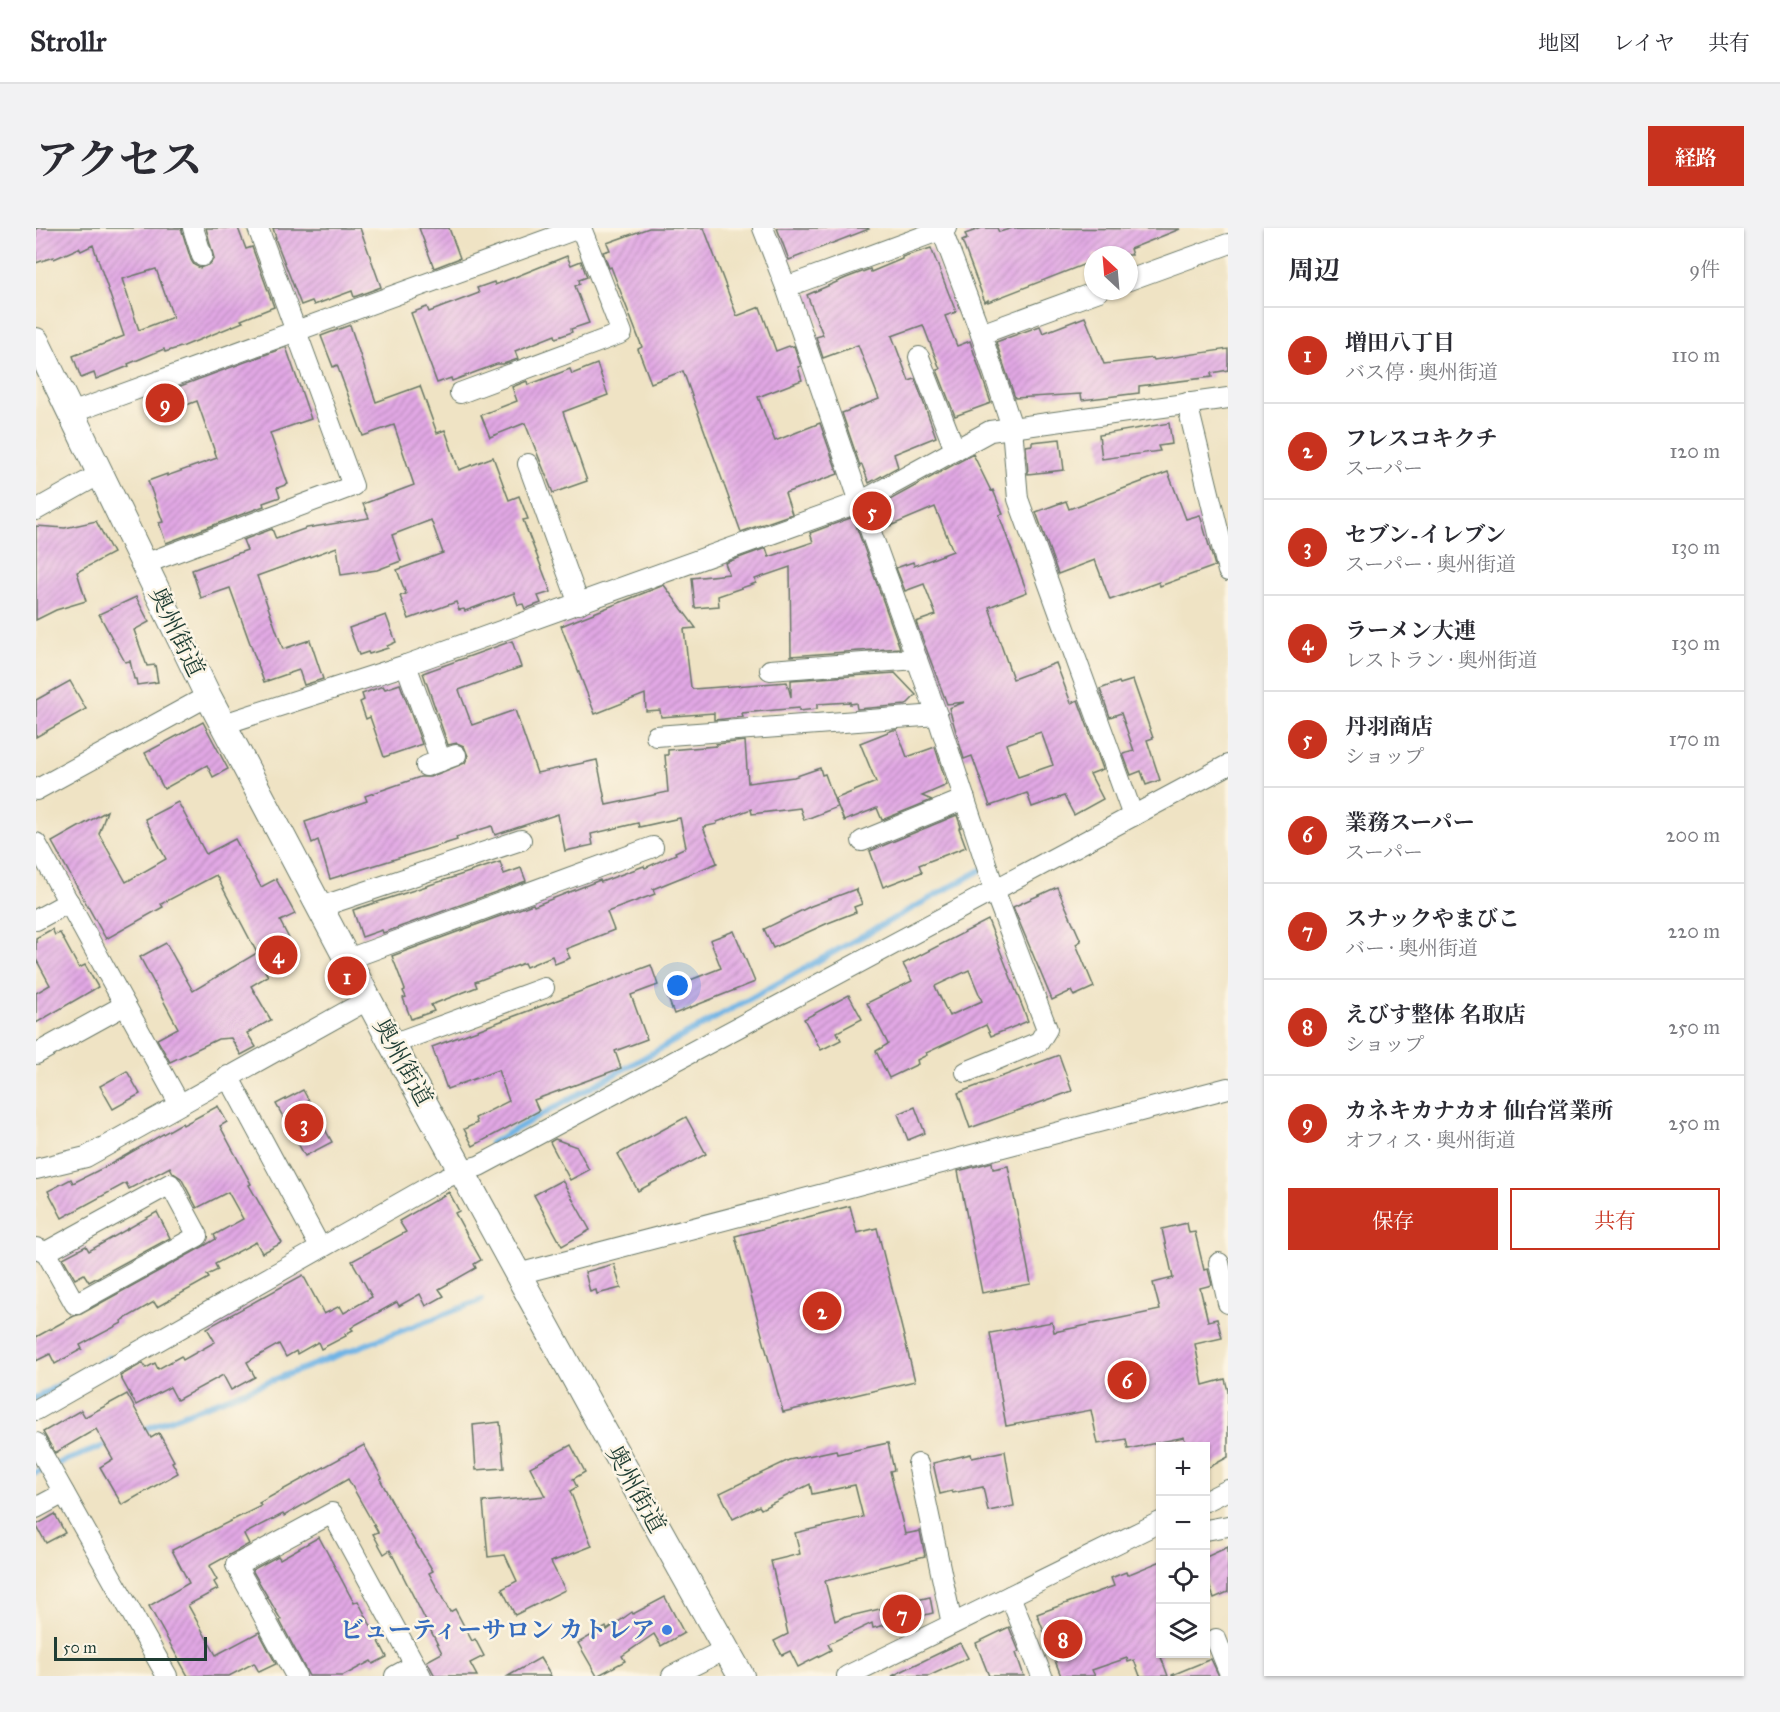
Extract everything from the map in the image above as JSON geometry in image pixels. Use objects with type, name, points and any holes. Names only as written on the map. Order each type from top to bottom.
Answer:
[{"type":"main road","name":"奥州街道","points":[[36,341],[208,696],[392,1044],[741,1676]]},
{"type":"street","points":[[193,228],[202,256]]},
{"type":"street","points":[[144,564],[353,486],[258,228]]},
{"type":"street","points":[[71,412],[580,228],[622,333],[460,393]]},
{"type":"street","points":[[763,228],[786,287],[937,715],[995,890],[1047,1029],[1039,1042],[966,1072]]},
{"type":"street","points":[[786,287],[943,229],[1012,427],[1018,499],[1133,816]]},
{"type":"street","points":[[1138,277],[1228,244]]},
{"type":"street","points":[[981,334],[1084,296]]},
{"type":"street","points":[[919,357],[955,450]]},
{"type":"street","points":[[224,724],[406,665],[860,502],[990,431],[1228,398]]},
{"type":"street","points":[[1187,404],[1228,571]]},
{"type":"street","points":[[528,464],[579,604]]},
{"type":"street","points":[[36,510],[100,474]]},
{"type":"street","points":[[770,670],[917,659]]},
{"type":"street","points":[[406,665],[441,760]]},
{"type":"street","points":[[36,790],[208,696]]},
{"type":"street","points":[[656,736],[937,715]]},
{"type":"street","points":[[36,1410],[439,1181],[488,1162],[1228,765]]},
{"type":"street","points":[[862,841],[965,800]]},
{"type":"street","points":[[320,907],[521,840]]},
{"type":"street","points":[[36,843],[179,1103]]},
{"type":"street","points":[[348,959],[653,847]]},
{"type":"street","points":[[36,920],[69,902]]},
{"type":"street","points":[[392,1044],[544,988]]},
{"type":"street","points":[[36,1169],[86,1157],[179,1103],[369,999]]},
{"type":"street","points":[[36,1054],[125,1005]]},
{"type":"street","points":[[228,1076],[320,1247]]},
{"type":"street","points":[[518,1274],[1228,1088]]},
{"type":"street","points":[[170,1184],[198,1236],[75,1304],[41,1250],[170,1184]]},
{"type":"street","points":[[1219,1263],[1228,1303]]},
{"type":"street","points":[[44,1458],[167,1676]]},
{"type":"street","points":[[918,1464],[952,1624]]},
{"type":"street","points":[[1210,1499],[1228,1490]]},
{"type":"street","points":[[36,1508],[64,1493]]},
{"type":"street","points":[[296,1676],[236,1565],[332,1513],[418,1670],[395,1676]]},
{"type":"street","points":[[847,1676],[1156,1524]]},
{"type":"street","points":[[1210,1529],[1228,1526]]},
{"type":"street","points":[[1118,1542],[1156,1538]]},
{"type":"street","points":[[1010,1596],[1042,1676]]},
{"type":"street","points":[[1216,1639],[1228,1669]]},
{"type":"street","points":[[672,1676],[726,1649]]},
{"type":"building","points":[[36,228],[181,228],[191,260],[200,268],[210,264],[214,258],[206,228],[238,228],[246,249],[252,247],[274,307],[184,346],[165,352],[164,349],[96,379],[94,373],[81,378],[73,356],[124,336],[93,245],[81,251],[79,248],[54,259],[53,257],[36,263]],"holes":[[[156,269],[173,317],[139,330],[122,279]]]},
{"type":"building","points":[[273,228],[360,228],[381,287],[354,297],[352,291],[314,305],[312,301],[301,305]]},
{"type":"building","points":[[419,228],[449,228],[460,258],[434,268]]},
{"type":"building","points":[[649,228],[704,228],[737,316],[760,307],[776,351],[794,346],[801,366],[798,367],[802,380],[758,397],[775,441],[820,423],[838,474],[785,493],[792,514],[741,532],[683,371],[651,383],[638,349],[642,347],[603,252],[610,250],[607,243]]},
{"type":"building","points":[[777,228],[868,228],[869,229],[789,260]]},
{"type":"building","points":[[982,228],[997,228],[999,232],[1013,228],[1180,229],[1138,246],[1084,246],[1084,265],[988,302],[988,300],[985,302],[962,241],[967,239],[965,234]]},
{"type":"building","points":[[931,248],[956,312],[945,316],[957,346],[970,341],[991,403],[955,416],[923,325],[892,336],[909,381],[915,379],[936,437],[894,454],[898,467],[869,483],[862,465],[860,466],[842,413],[879,399],[858,345],[823,358],[816,337],[823,335],[807,295],[846,278],[870,269],[871,272],[902,259],[902,257]]},
{"type":"building","points":[[567,256],[571,265],[581,261],[587,277],[579,280],[580,284],[575,286],[589,323],[571,329],[572,332],[556,338],[555,335],[515,351],[518,359],[497,364],[452,381],[451,378],[437,383],[411,313],[427,307],[429,312],[479,293],[477,288],[494,282],[495,285]]},
{"type":"building","points":[[1085,317],[1104,364],[1153,358],[1154,360],[1228,349],[1228,370],[1211,373],[1212,377],[1139,386],[1139,393],[1082,400],[1081,394],[1015,398],[996,342],[1040,326],[1043,333]]},
{"type":"building","points":[[350,325],[376,402],[420,386],[437,433],[445,430],[459,470],[493,457],[509,500],[519,496],[528,519],[523,520],[551,592],[538,596],[541,603],[525,609],[523,604],[518,605],[514,593],[465,611],[464,609],[459,610],[456,602],[409,619],[400,596],[406,594],[397,570],[443,553],[431,520],[392,535],[401,561],[377,570],[341,575],[337,547],[257,576],[283,649],[310,640],[323,679],[304,685],[299,670],[264,682],[230,588],[201,598],[192,570],[247,550],[243,540],[272,529],[276,539],[307,528],[369,518],[363,504],[414,485],[394,425],[363,436],[337,365],[333,367],[321,336]]},
{"type":"building","points":[[286,347],[311,419],[270,433],[288,484],[277,488],[280,497],[263,503],[264,506],[166,543],[159,523],[163,522],[148,481],[217,458],[197,401],[155,417],[148,398]]},
{"type":"building","points":[[597,364],[608,395],[563,412],[587,481],[553,493],[525,423],[490,437],[481,415],[517,401],[512,387],[527,381],[528,385],[570,369],[572,374]]},
{"type":"building","points":[[1169,423],[1172,444],[1158,446],[1160,451],[1102,459],[1099,435]]},
{"type":"building","points":[[1060,439],[1064,470],[1028,474],[1026,446],[1032,445],[1032,442]]},
{"type":"building","points":[[973,454],[1003,514],[999,515],[1027,592],[989,607],[1013,679],[1056,663],[1071,703],[1078,700],[1103,769],[1090,774],[1103,799],[1074,815],[1064,796],[1032,807],[1027,793],[990,806],[972,756],[964,759],[949,708],[965,702],[947,704],[916,622],[936,615],[924,584],[905,591],[896,568],[913,562],[914,566],[953,551],[935,507],[883,529],[875,508]],"holes":[[[1041,732],[1053,765],[1018,777],[1006,744]]]},
{"type":"building","points":[[1168,472],[1186,519],[1200,515],[1215,566],[1160,586],[1159,582],[1110,600],[1095,560],[1058,574],[1036,512],[1066,501],[1069,509]]},
{"type":"building","points":[[853,517],[900,648],[791,656],[790,567],[755,579],[756,583],[718,596],[719,606],[695,608],[692,578],[729,574],[725,563],[766,548],[769,557],[813,542],[810,533]]},
{"type":"building","points":[[96,521],[113,553],[77,572],[86,601],[56,610],[36,620],[36,526],[65,528]]},
{"type":"building","points":[[664,585],[696,628],[684,629],[693,689],[787,682],[791,697],[791,680],[895,673],[916,695],[906,705],[857,709],[856,703],[850,704],[850,702],[817,704],[817,709],[799,711],[799,708],[742,713],[743,717],[714,720],[714,713],[661,717],[660,710],[646,711],[645,694],[595,714],[561,626]]},
{"type":"building","points":[[136,597],[149,622],[134,630],[147,666],[155,665],[158,682],[137,685],[130,661],[125,662],[99,614]]},
{"type":"building","points":[[386,615],[396,642],[387,646],[388,648],[359,655],[349,628]]},
{"type":"building","points":[[512,641],[521,667],[459,690],[472,725],[515,710],[537,773],[597,760],[606,805],[668,792],[665,755],[668,755],[668,750],[745,741],[748,783],[794,777],[820,768],[822,775],[825,774],[837,807],[804,820],[800,808],[752,814],[751,809],[717,822],[717,824],[703,827],[717,863],[653,889],[655,894],[607,912],[614,930],[566,949],[570,958],[555,964],[552,956],[526,967],[524,963],[475,982],[477,987],[431,1005],[434,1011],[411,1019],[403,998],[406,997],[403,991],[405,990],[392,956],[600,880],[601,882],[644,866],[645,868],[686,847],[680,818],[639,827],[638,823],[591,834],[593,845],[565,851],[558,814],[495,835],[492,826],[456,837],[457,840],[330,879],[318,840],[312,843],[305,822],[367,801],[365,796],[420,777],[430,777],[465,763],[468,756],[464,746],[457,743],[448,745],[423,673]]},
{"type":"building","points":[[1133,680],[1153,738],[1147,740],[1160,780],[1146,785],[1141,771],[1131,775],[1123,754],[1134,751],[1121,713],[1110,717],[1100,689]]},
{"type":"building","points":[[70,681],[86,709],[36,737],[36,700]]},
{"type":"building","points":[[400,684],[422,744],[384,757],[370,717],[366,719],[360,702],[364,700],[362,694],[383,686],[385,689]]},
{"type":"building","points":[[203,722],[228,769],[213,777],[207,765],[164,789],[145,753]]},
{"type":"building","points":[[897,730],[907,757],[935,747],[947,785],[922,796],[932,800],[882,820],[877,808],[844,821],[835,799],[876,782],[860,743]]},
{"type":"building","points":[[178,802],[206,854],[235,839],[261,887],[276,879],[295,914],[280,921],[297,954],[265,971],[268,976],[251,986],[271,1020],[247,1033],[256,1047],[241,1055],[231,1038],[218,1039],[170,1062],[157,1039],[178,1028],[140,957],[166,943],[193,991],[257,953],[216,875],[161,904],[163,907],[106,939],[52,842],[107,811],[99,834],[126,882],[166,859],[145,819]]},
{"type":"building","points":[[957,815],[966,847],[919,865],[922,872],[883,887],[870,851]]},
{"type":"building","points":[[500,862],[504,874],[521,868],[526,881],[383,933],[382,930],[362,937],[353,910]]},
{"type":"building","points":[[1057,887],[1081,941],[1076,944],[1094,987],[1074,996],[1071,991],[1052,1000],[1013,907]]},
{"type":"building","points":[[856,889],[862,904],[854,907],[856,912],[773,948],[764,929],[811,906]]},
{"type":"building","points":[[988,920],[1028,1021],[991,1036],[986,1025],[926,1053],[927,1055],[917,1060],[918,1064],[889,1078],[876,1051],[888,1044],[867,1003],[912,981],[903,964]],"holes":[[[969,970],[982,1001],[949,1016],[935,986]]]},
{"type":"building","points":[[52,929],[55,935],[60,933],[79,968],[85,965],[98,987],[36,1023],[36,993],[50,985],[36,959],[36,938]]},
{"type":"building","points":[[734,931],[755,982],[674,1014],[665,990],[721,968],[710,940]]},
{"type":"building","points":[[651,965],[658,985],[631,995],[647,1039],[615,1051],[621,1068],[534,1100],[539,1111],[473,1146],[464,1129],[477,1123],[475,1118],[509,1101],[498,1070],[447,1089],[432,1047]]},
{"type":"building","points":[[849,995],[862,1019],[837,1032],[841,1040],[821,1050],[804,1019]]},
{"type":"building","points":[[1059,1055],[1072,1091],[970,1128],[958,1093]]},
{"type":"building","points":[[127,1071],[140,1094],[113,1109],[100,1086]]},
{"type":"building","points":[[303,1090],[332,1142],[305,1156],[276,1104]]},
{"type":"building","points":[[218,1106],[227,1122],[220,1126],[251,1184],[249,1185],[282,1243],[262,1253],[256,1242],[215,1264],[218,1270],[207,1275],[209,1278],[157,1307],[154,1302],[121,1321],[122,1323],[80,1345],[82,1349],[55,1364],[50,1354],[36,1361],[36,1337],[204,1246],[216,1239],[214,1235],[243,1219],[228,1192],[197,1208],[181,1178],[173,1173],[170,1167],[129,1189],[126,1183],[62,1218],[48,1191],[71,1179],[73,1183],[109,1165],[182,1123],[183,1125]]},
{"type":"building","points":[[915,1107],[925,1133],[908,1140],[898,1114]]},
{"type":"building","points":[[686,1117],[706,1154],[638,1191],[618,1154]]},
{"type":"building","points":[[555,1139],[577,1147],[589,1170],[570,1180],[550,1142]]},
{"type":"building","points":[[992,1162],[993,1169],[1008,1166],[1031,1284],[982,1293],[958,1171]]},
{"type":"building","points":[[562,1180],[590,1230],[562,1246],[534,1195]]},
{"type":"building","points":[[449,1192],[459,1211],[455,1213],[481,1260],[474,1264],[476,1268],[439,1289],[444,1296],[426,1306],[420,1294],[399,1306],[397,1302],[357,1324],[351,1328],[353,1330],[345,1334],[346,1336],[321,1349],[318,1342],[297,1354],[296,1351],[286,1357],[279,1344],[247,1362],[255,1377],[231,1390],[223,1375],[177,1400],[170,1387],[136,1405],[120,1376],[143,1363],[146,1368],[155,1363],[158,1369],[181,1356],[183,1360],[215,1342],[207,1328],[303,1275],[324,1314],[340,1306],[344,1313],[372,1297],[352,1261],[406,1232],[399,1221]]},
{"type":"building","points":[[850,1206],[857,1233],[877,1228],[915,1381],[783,1412],[735,1236]]},
{"type":"building","points":[[157,1212],[170,1238],[89,1282],[84,1274],[75,1279],[63,1258],[86,1246],[89,1251]]},
{"type":"building","points":[[1187,1223],[1189,1233],[1195,1232],[1204,1270],[1208,1269],[1212,1285],[1200,1288],[1208,1321],[1217,1319],[1222,1338],[1195,1344],[1203,1385],[1225,1379],[1228,1391],[1228,1457],[1210,1467],[1210,1442],[1186,1442],[1184,1437],[1128,1449],[1126,1439],[1098,1444],[1091,1410],[1006,1426],[990,1333],[1052,1322],[1054,1332],[1160,1310],[1153,1283],[1173,1278],[1162,1229]]},
{"type":"building","points":[[614,1264],[621,1288],[597,1294],[596,1290],[590,1292],[585,1272]]},
{"type":"building","points":[[127,1394],[151,1438],[159,1433],[178,1473],[122,1505],[100,1467],[113,1459],[96,1429],[55,1453],[43,1432],[81,1410],[85,1417]]},
{"type":"building","points":[[500,1422],[504,1468],[476,1470],[473,1425]]},
{"type":"building","points":[[888,1443],[894,1470],[890,1471],[905,1534],[920,1531],[925,1556],[825,1581],[835,1621],[845,1616],[930,1597],[933,1613],[873,1628],[872,1623],[828,1644],[831,1650],[798,1667],[790,1651],[782,1655],[774,1641],[788,1634],[771,1561],[800,1554],[795,1533],[863,1517],[855,1485],[812,1494],[810,1484],[761,1509],[759,1506],[733,1519],[720,1493],[789,1460],[836,1450],[837,1454]]},
{"type":"building","points":[[364,1445],[401,1519],[433,1571],[429,1573],[450,1612],[455,1609],[472,1641],[475,1639],[484,1656],[470,1663],[477,1676],[435,1676],[427,1661],[442,1653],[390,1550],[384,1554],[373,1534],[378,1532],[348,1479],[284,1516],[283,1514],[244,1534],[249,1544],[209,1566],[217,1580],[214,1582],[218,1589],[188,1605],[216,1655],[259,1632],[276,1664],[259,1672],[254,1663],[229,1676],[188,1676],[149,1606],[189,1583],[172,1550],[261,1506],[259,1503]]},
{"type":"building","points":[[571,1445],[585,1472],[573,1479],[577,1487],[570,1491],[592,1546],[551,1562],[565,1590],[515,1615],[502,1589],[517,1581],[505,1555],[488,1557],[483,1502],[545,1496],[530,1467]]},
{"type":"building","points":[[1005,1451],[1014,1506],[988,1511],[983,1487],[940,1494],[933,1463],[971,1454],[972,1458]]},
{"type":"building","points":[[55,1514],[65,1533],[46,1543],[36,1525]]},
{"type":"building","points":[[319,1537],[354,1603],[358,1601],[387,1657],[373,1664],[371,1661],[343,1676],[309,1676],[281,1620],[252,1570],[278,1556],[280,1559]]},
{"type":"building","points":[[1228,1547],[1228,1592],[1214,1598],[1210,1588],[1210,1555]]},
{"type":"building","points":[[1156,1563],[1156,1658],[1161,1658],[1168,1676],[1140,1676],[1134,1660],[1128,1662],[1127,1658],[1092,1670],[1095,1676],[1061,1676],[1037,1614],[1114,1586],[1111,1578],[1126,1572],[1127,1575]]},
{"type":"building","points":[[665,1597],[684,1633],[661,1646],[654,1634],[622,1656],[625,1661],[597,1676],[578,1643],[606,1627],[607,1630],[632,1612],[633,1614]]},
{"type":"building","points":[[1009,1627],[1019,1651],[1016,1653],[1024,1676],[989,1676],[976,1643]]},
{"type":"building","points":[[960,1643],[968,1658],[929,1676],[892,1676]]},
{"type":"building","points":[[540,1658],[551,1676],[508,1676]]},
{"type":"building","points":[[1211,1659],[1219,1676],[1172,1676],[1172,1675]]},
{"type":"waterway","points":[[491,1143],[981,870]]},
{"type":"waterway","points":[[140,1431],[482,1300]]},
{"type":"waterway","points":[[36,1398],[109,1358]]},
{"type":"waterway","points":[[36,1472],[111,1443]]},
{"type":"place","name":"カネキカナカオ 仙台営業所","points":[[165,403]]},
{"type":"place","name":"丹羽商店","points":[[872,511]]},
{"type":"place","name":"ラーメン大連","points":[[278,955]]},
{"type":"place","name":"増田八丁目","points":[[347,976]]},
{"type":"place","name":"セブン-イレブン","points":[[304,1123]]},
{"type":"place","name":"フレスコキクチ","points":[[822,1311]]},
{"type":"place","name":"業務スーパー","points":[[1127,1380]]},
{"type":"place","name":"スナックやまびこ","points":[[902,1614]]},
{"type":"place","name":"ビューティーサロン カトレア","points":[[667,1630]]},
{"type":"place","name":"えびす整体 名取店","points":[[1063,1639]]}]
